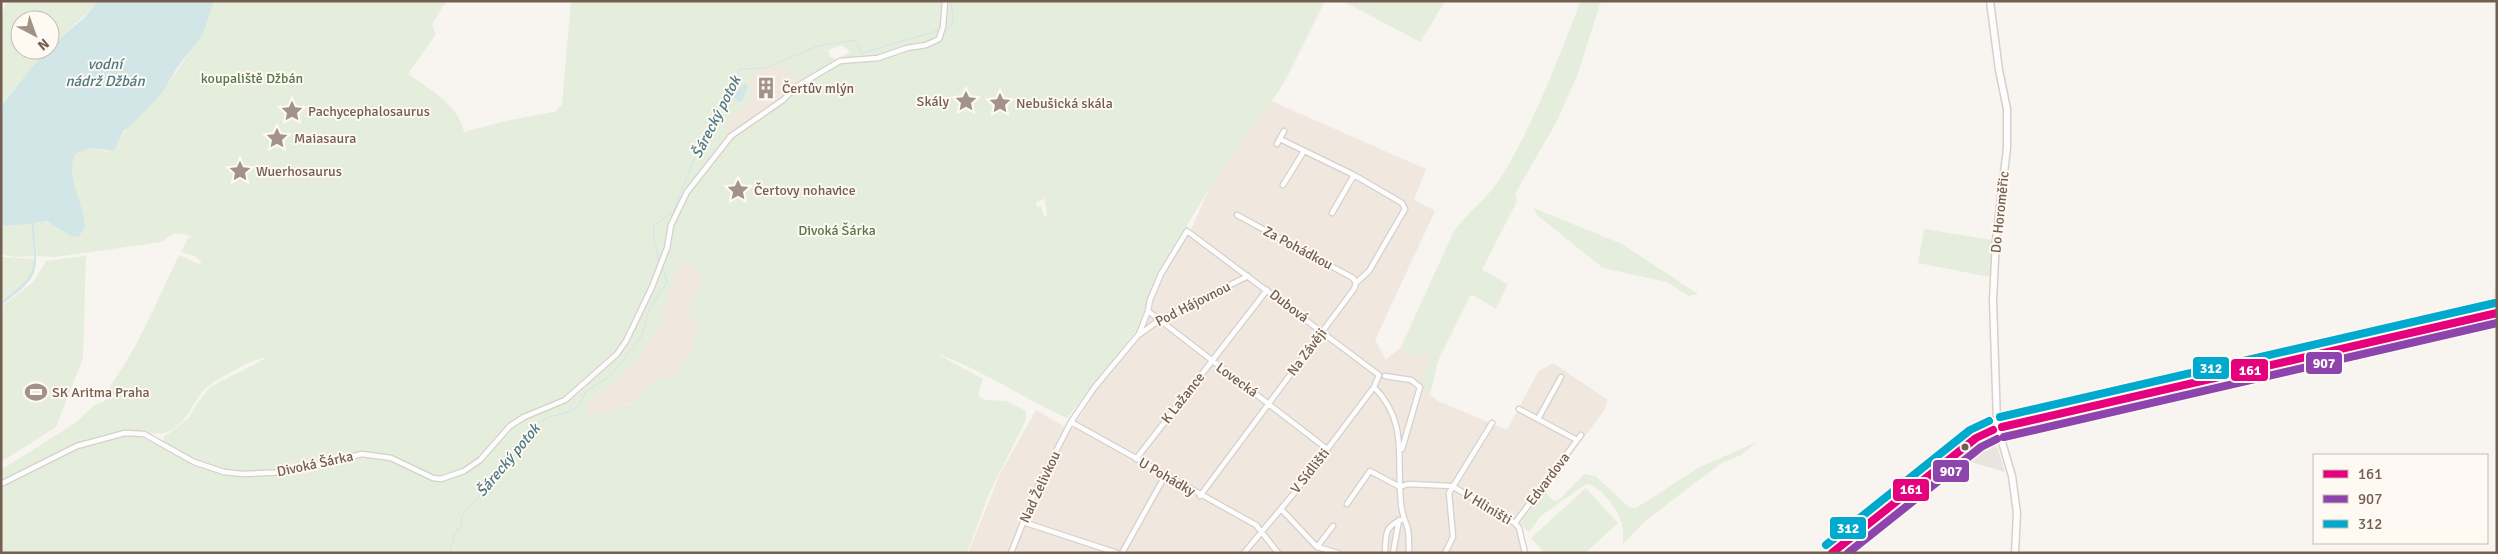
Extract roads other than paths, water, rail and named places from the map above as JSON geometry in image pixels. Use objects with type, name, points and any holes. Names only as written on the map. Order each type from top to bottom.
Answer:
[{"type":"street","name":"Divoká Šárka","points":[[1,484],[77,446],[126,433],[144,434],[194,462],[224,472],[243,474],[289,472],[362,454],[391,458],[433,478],[441,479],[453,476],[480,460],[510,426],[524,417],[565,400],[617,354],[626,341],[661,264],[671,224],[687,192],[731,136],[783,100],[796,87],[840,61],[878,58],[907,48],[926,45],[939,39],[943,27],[945,1]]},
{"type":"street","name":"Do Horoměřic","points":[[1990,1],[1999,70],[2007,109],[2007,148],[1996,240],[1993,300],[1998,428],[2012,476],[2018,513],[2015,553]]},
{"type":"street","points":[[1277,144],[1284,131]]},
{"type":"street","points":[[1280,139],[1354,175],[1332,213]]},
{"type":"street","points":[[1283,185],[1304,151]]},
{"type":"street","name":"Na Závěji","points":[[1200,496],[1323,332],[1354,289],[1356,283],[1369,271],[1405,209],[1402,203],[1354,175]]},
{"type":"street","name":"Za Pohádkou","points":[[1237,214],[1353,278],[1356,283]]},
{"type":"street","name":"Dubová","points":[[1187,231],[1378,373],[1379,378],[1374,386]]},
{"type":"street","name":"Pod Hájovnou","points":[[1139,334],[1161,274],[1187,231]]},
{"type":"street","name":"Pod Hájovnou","points":[[1071,422],[1094,388],[1139,334],[1158,321],[1248,276]]},
{"type":"street","name":"K Lažance","points":[[1136,459],[1267,290]]},
{"type":"street","name":"Lovecká","points":[[1148,311],[1158,321],[1269,403],[1327,449]]},
{"type":"street","points":[[1832,553],[1976,438],[1998,428],[2497,313]]},
{"type":"street","points":[[1385,376],[1411,380],[1420,387],[1401,451],[1401,520],[1393,553]]},
{"type":"street","points":[[1538,419],[1561,377]]},
{"type":"street","points":[[1374,386],[1390,407],[1401,451]]},
{"type":"street","name":"V Sídlišti","points":[[1244,553],[1281,509],[1374,386]]},
{"type":"street","points":[[1519,409],[1577,440]]},
{"type":"street","name":"U Pohádky","points":[[1071,422],[1166,474],[1200,496],[1256,525],[1278,553]]},
{"type":"street","name":"Nad Želivkou","points":[[1012,553],[1023,522],[1071,422]]},
{"type":"street","points":[[1445,553],[1453,537],[1449,493],[1492,423]]},
{"type":"street","name":"Edvardova","points":[[1515,523],[1581,435]]},
{"type":"street","points":[[1347,504],[1368,472],[1400,487]]},
{"type":"street","points":[[1122,553],[1166,474]]},
{"type":"street","name":"V Hliništi","points":[[1400,487],[1408,484],[1452,486],[1515,523],[1519,528],[1525,553]]},
{"type":"street","points":[[1281,509],[1318,547],[1338,553]]},
{"type":"street","points":[[1385,553],[1386,532],[1391,524],[1401,520]]},
{"type":"street","points":[[1401,520],[1408,529],[1410,553]]},
{"type":"street","points":[[1023,522],[1117,553]]},
{"type":"street","points":[[1318,547],[1333,526]]},
{"type":"water","name":"vodní nádrž Džbán","points":[[98,1],[214,1],[203,34],[177,68],[163,92],[132,125],[124,130],[114,151],[89,148],[75,154],[72,173],[85,227],[79,236],[73,237],[46,221],[34,223],[36,262],[31,279],[15,295],[1,305],[1,302],[29,277],[34,261],[34,252],[31,224],[1,226],[1,106],[39,60],[60,60],[60,39],[84,18]]},
{"type":"water","points":[[745,83],[748,86],[742,101],[739,102],[732,96]]},
{"type":"waterway","name":"Šárecký potok","points":[[944,30],[951,26],[953,18],[950,1]]},
{"type":"waterway","name":"Šárecký potok","points":[[659,261],[654,240],[654,225],[673,212],[704,134],[718,114],[740,69],[765,68],[818,46],[854,40],[862,53],[940,30]]},
{"type":"waterway","name":"Šárecký potok","points":[[450,553],[454,535],[461,525],[462,516],[468,507],[489,487],[537,424],[577,407],[582,401],[585,392],[611,375],[641,337],[649,310],[667,282],[662,265]]},
{"type":"place","name":"Čertův mlýn","points":[[766,88]]},
{"type":"place","name":"Skály","points":[[966,101]]},
{"type":"place","name":"Nebušická skála","points":[[1000,103]]},
{"type":"place","name":"Pachycephalosaurus","points":[[292,111]]},
{"type":"place","name":"Maiasaura","points":[[277,138]]},
{"type":"place","name":"Wuerhosaurus","points":[[240,171]]},
{"type":"place","name":"Čertovy nohavice","points":[[738,190]]},
{"type":"place","name":"SK Aritma Praha","points":[[36,392]]},
{"type":"park label","name":"koupaliště Džbán","points":[[252,78]]}]
